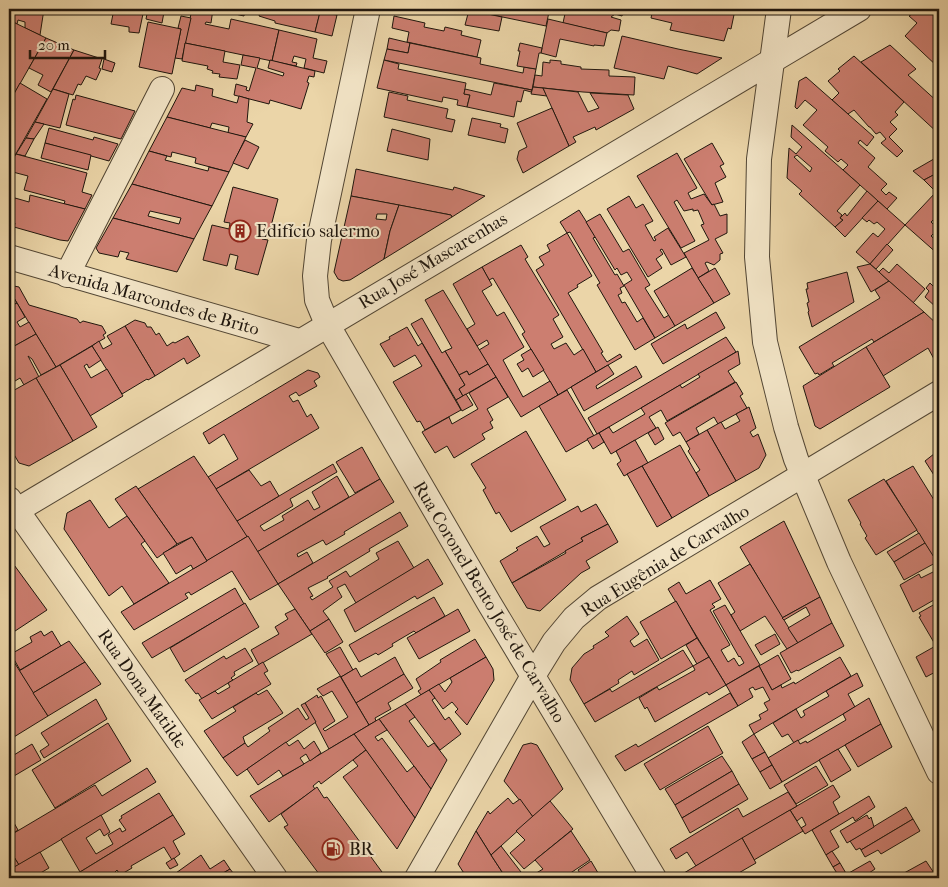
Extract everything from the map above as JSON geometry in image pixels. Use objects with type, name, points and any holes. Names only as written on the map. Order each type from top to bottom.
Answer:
[{"type":"street","name":"Rua Coronel Bento José de Carvalho","points":[[368,9],[319,240],[315,276],[317,300],[327,324],[532,676],[654,878]]},
{"type":"street","points":[[779,9],[759,151],[757,257],[765,342],[790,440],[838,562],[937,759]]},
{"type":"street","name":"Rua José Mascarenhas","points":[[11,508],[299,341],[859,9]]},
{"type":"street","points":[[67,275],[162,89]]},
{"type":"street","name":"Avenida Marcondes de Brito","points":[[9,257],[299,341]]},
{"type":"street","name":"Rua Eugênia de Carvalho","points":[[417,878],[532,676],[554,642],[574,618],[598,598],[939,393]]},
{"type":"street","name":"Rua Dona Matilde","points":[[11,508],[275,878]]},
{"type":"building","points":[[9,9],[44,9],[40,35],[25,28],[25,22],[18,20],[17,24],[9,20]]},
{"type":"building","points":[[114,9],[144,9],[139,33],[129,32],[129,27],[111,24]]},
{"type":"building","points":[[148,9],[164,12],[162,23],[146,19]]},
{"type":"building","points":[[149,9],[167,9],[166,12]]},
{"type":"building","points":[[192,9],[213,9],[211,23],[206,22],[205,24],[229,29],[231,19],[279,30],[272,61],[185,43]]},
{"type":"building","points":[[213,9],[245,9],[244,16]]},
{"type":"building","points":[[261,9],[321,9],[315,32],[275,23],[275,21],[259,16]]},
{"type":"building","points":[[410,9],[423,9],[422,14],[409,12]]},
{"type":"building","points":[[464,9],[531,9],[549,12],[546,26]]},
{"type":"building","points":[[566,9],[624,9],[622,16],[615,14],[611,17],[621,20],[619,31],[611,30],[607,33],[563,23]]},
{"type":"building","points":[[653,9],[735,10],[731,29],[728,28],[724,41],[670,30],[672,23],[651,18]]},
{"type":"building","points":[[920,9],[933,9],[939,15],[939,68],[905,36],[917,23],[909,16]]},
{"type":"building","points":[[469,10],[502,17],[499,31],[465,25]]},
{"type":"building","points":[[320,12],[337,15],[332,36],[315,32]]},
{"type":"building","points":[[181,16],[191,18],[182,59],[175,58],[181,29],[178,28]]},
{"type":"building","points":[[394,16],[425,23],[424,27],[444,31],[445,27],[462,31],[461,35],[481,40],[477,57],[407,42],[409,32],[392,28]]},
{"type":"building","points":[[548,19],[607,33],[604,46],[594,46],[560,39],[556,57],[541,53]]},
{"type":"building","points":[[9,20],[46,38],[9,103]]},
{"type":"building","points":[[148,22],[181,29],[172,74],[139,67]]},
{"type":"building","points":[[279,30],[317,39],[313,58],[327,61],[324,73],[304,68],[306,59],[294,56],[292,62],[297,63],[296,66],[272,61]]},
{"type":"building","points":[[622,36],[722,58],[697,74],[668,66],[664,79],[614,68]]},
{"type":"building","points":[[46,38],[74,50],[51,92],[38,85],[43,75],[29,68]]},
{"type":"building","points":[[389,38],[410,43],[408,53],[387,49]]},
{"type":"building","points":[[185,43],[225,51],[223,62],[240,65],[237,79],[219,77],[220,74],[212,73],[213,71],[207,69],[208,66],[182,61]]},
{"type":"building","points":[[410,43],[481,58],[480,64],[523,73],[524,67],[536,69],[532,90],[384,60],[387,49],[408,53]]},
{"type":"building","points":[[520,43],[542,48],[541,53],[539,53],[536,69],[517,66]]},
{"type":"building","points":[[890,45],[916,69],[908,75],[939,103],[939,134],[861,62]]},
{"type":"building","points":[[74,50],[102,59],[99,68],[101,69],[96,80],[86,76],[81,85],[78,84],[73,95],[53,89]]},
{"type":"building","points":[[243,55],[260,58],[257,68],[283,76],[284,73],[268,68],[270,60],[315,71],[314,77],[309,76],[307,82],[309,83],[301,109],[270,100],[269,104],[234,95],[236,84],[247,87],[246,90],[249,91],[256,68],[241,65]]},
{"type":"building","points":[[854,56],[904,102],[895,112],[898,115],[890,122],[897,129],[889,137],[903,151],[897,157],[881,143],[886,139],[880,132],[876,134],[854,110],[848,114],[832,100],[839,93],[828,81],[840,71],[838,69]]},
{"type":"building","points":[[104,59],[115,63],[112,72],[102,69]]},
{"type":"building","points":[[384,60],[399,64],[398,69],[466,83],[464,94],[470,95],[467,107],[457,105],[458,100],[443,97],[442,102],[377,88]]},
{"type":"building","points":[[550,60],[561,61],[561,64],[581,67],[581,69],[609,70],[609,76],[635,77],[634,95],[533,87],[535,75],[542,76],[543,62],[550,63]]},
{"type":"building","points":[[806,77],[874,137],[867,146],[860,140],[858,143],[875,158],[868,167],[887,184],[881,190],[886,195],[889,192],[897,198],[887,209],[843,170],[848,165],[841,159],[838,162],[825,151],[828,147],[803,125],[817,110],[805,100],[797,109],[795,107],[799,81]]},
{"type":"building","points":[[20,83],[47,99],[9,166],[9,103]]},
{"type":"building","points":[[494,83],[532,90],[531,92],[524,90],[521,102],[517,101],[514,117],[467,107],[470,95],[464,94],[465,89],[491,95]]},
{"type":"building","points":[[196,85],[213,89],[212,96],[237,103],[239,96],[249,99],[247,122],[253,124],[246,137],[228,133],[229,127],[212,123],[210,128],[167,117],[182,88],[195,91]]},
{"type":"building","points":[[533,87],[543,88],[547,96],[531,94]]},
{"type":"building","points":[[543,88],[578,92],[588,112],[599,108],[590,93],[628,95],[634,109],[596,130],[595,127],[573,137],[576,142],[569,146]]},
{"type":"building","points":[[53,89],[69,94],[60,128],[35,122]]},
{"type":"building","points":[[389,92],[408,96],[407,100],[448,109],[446,118],[455,120],[452,132],[384,117]]},
{"type":"building","points":[[76,95],[135,111],[121,139],[66,125],[73,99],[75,100]]},
{"type":"building","points":[[552,108],[569,146],[523,173],[517,159],[519,151],[527,147],[517,123]]},
{"type":"building","points":[[167,117],[246,137],[229,172],[195,163],[196,158],[172,152],[171,157],[149,151]]},
{"type":"building","points":[[472,118],[501,124],[500,127],[508,129],[505,143],[468,135]]},
{"type":"building","points":[[35,122],[44,124],[34,139],[26,138]]},
{"type":"building","points":[[792,125],[860,185],[837,211],[842,215],[840,218],[843,220],[835,227],[799,194],[802,191],[787,178],[789,148],[796,154],[802,147],[791,137]],"holes":[[[797,155],[812,168],[810,172],[794,157]]]},
{"type":"building","points":[[49,128],[93,140],[94,137],[118,144],[109,161],[45,143]]},
{"type":"building","points":[[392,129],[430,139],[428,160],[387,151]]},
{"type":"building","points":[[26,138],[34,139],[25,156],[16,154]]},
{"type":"building","points":[[245,140],[259,147],[248,169],[233,163]]},
{"type":"building","points":[[45,143],[91,155],[88,170],[41,158]]},
{"type":"building","points":[[712,143],[724,164],[720,166],[726,177],[715,183],[723,202],[712,205],[684,159]]},
{"type":"building","points":[[149,151],[167,156],[165,160],[208,171],[209,167],[229,172],[212,206],[132,184]]},
{"type":"building","points":[[677,153],[697,188],[688,193],[691,199],[704,194],[712,205],[714,204],[720,216],[727,214],[727,233],[715,239],[723,253],[720,254],[720,260],[714,265],[705,263],[709,271],[698,278],[684,253],[709,240],[701,225],[704,224],[698,210],[684,211],[677,200],[674,202],[695,241],[681,248],[637,176]]},
{"type":"building","points":[[16,154],[87,173],[82,192],[92,195],[85,209],[64,204],[65,201],[24,190],[28,176],[9,171],[9,166]]},
{"type":"building","points":[[939,156],[939,172],[924,180],[913,171]]},
{"type":"building","points":[[356,169],[453,190],[454,187],[485,196],[452,217],[451,215],[351,196]]},
{"type":"building","points":[[939,172],[939,189],[935,191],[924,180]]},
{"type":"building","points":[[132,184],[212,206],[194,239],[113,218]],"holes":[[[150,211],[181,218],[179,224],[148,216]]]},
{"type":"building","name":"Edifício salermo","points":[[233,187],[278,199],[269,234],[264,233],[262,239],[268,240],[258,275],[235,269],[238,256],[230,254],[227,266],[203,260],[212,225],[229,229],[230,223],[224,222]]},
{"type":"building","points":[[867,191],[878,201],[845,237],[835,227],[843,220],[840,218],[845,213],[847,216]]},
{"type":"building","points":[[936,192],[939,195],[939,219],[936,217],[931,222],[938,229],[931,236],[939,243],[939,255],[905,225]]},
{"type":"building","points":[[30,195],[85,209],[68,241],[14,227],[15,223],[9,221],[15,198],[29,202]]},
{"type":"building","points":[[351,196],[399,205],[390,231],[384,259],[350,280],[343,281],[338,279],[334,272]],"holes":[[[377,214],[387,214],[386,220],[376,219]]]},
{"type":"building","points":[[629,196],[636,208],[643,204],[653,221],[645,225],[654,241],[656,240],[654,237],[668,228],[686,257],[671,265],[662,249],[660,250],[663,254],[656,259],[662,268],[648,277],[607,209]]},
{"type":"building","points":[[878,201],[905,225],[870,264],[856,252],[873,233],[878,237],[885,229],[877,222],[874,224],[862,218]]},
{"type":"building","points":[[399,205],[451,215],[452,217],[384,259],[390,231]]},
{"type":"building","points":[[579,210],[596,237],[593,238],[615,275],[617,274],[624,286],[620,288],[622,293],[618,295],[622,303],[625,302],[637,322],[643,318],[655,338],[635,350],[597,285],[600,283],[570,232],[567,233],[560,222]]},
{"type":"building","points":[[600,214],[623,252],[629,249],[650,285],[645,288],[664,318],[669,315],[675,326],[655,338],[624,285],[632,280],[627,272],[621,275],[617,268],[615,270],[586,222]]},
{"type":"building","points":[[113,218],[194,239],[177,272],[126,259],[129,253],[120,251],[118,257],[99,253],[96,248]]},
{"type":"building","points":[[567,233],[592,276],[568,293],[607,362],[620,354],[622,357],[596,372],[536,270],[544,265],[539,257],[550,251],[547,245]]},
{"type":"building","points":[[887,244],[893,250],[876,269],[870,264]]},
{"type":"building","points":[[521,245],[528,257],[525,259],[559,315],[553,319],[563,337],[551,344],[554,349],[566,343],[574,355],[583,349],[596,372],[558,395],[522,334],[525,332],[493,278],[489,280],[482,267]]},
{"type":"building","points":[[870,264],[889,281],[871,292],[857,267]]},
{"type":"building","points":[[897,264],[925,289],[913,303],[879,272],[883,268],[889,273]]},
{"type":"building","points":[[482,267],[492,285],[482,291],[497,316],[504,312],[524,347],[503,360],[523,397],[550,381],[558,395],[521,417],[479,350],[489,344],[487,340],[477,346],[467,329],[475,324],[453,284]]},
{"type":"building","points":[[692,268],[714,303],[675,326],[654,291]]},
{"type":"building","points":[[715,268],[730,294],[714,303],[698,278]]},
{"type":"building","points":[[847,272],[854,302],[812,327],[808,312],[807,283]]},
{"type":"building","points":[[889,281],[924,312],[874,342],[872,339],[832,363],[834,366],[819,375],[818,373],[815,374],[799,347],[880,298],[875,290]]},
{"type":"building","points":[[930,283],[939,292],[938,309],[925,297],[929,291],[926,288]]},
{"type":"building","points":[[9,285],[19,287],[29,305],[77,319],[80,323],[83,321],[102,326],[106,333],[103,335],[105,338],[56,367],[9,290]]},
{"type":"building","points":[[9,290],[17,303],[9,307]]},
{"type":"building","points":[[443,290],[488,364],[469,375],[467,371],[459,375],[445,351],[452,348],[425,300]]},
{"type":"building","points":[[17,303],[25,317],[17,322],[20,327],[29,322],[36,334],[9,349],[9,307]]},
{"type":"building","points":[[716,312],[725,328],[663,364],[651,344],[685,324],[687,329]]},
{"type":"building","points":[[924,312],[939,326],[939,356],[934,359],[928,348],[883,376],[866,347]]},
{"type":"building","points":[[422,318],[442,353],[445,351],[465,385],[459,389],[463,396],[456,400],[411,324]]},
{"type":"building","points":[[135,320],[145,323],[147,327],[151,327],[156,335],[159,333],[167,346],[188,336],[200,356],[187,364],[184,358],[155,376],[125,326]]},
{"type":"building","points":[[125,326],[155,376],[122,394],[92,346],[99,341],[103,349],[112,344],[107,336]]},
{"type":"building","points":[[407,327],[418,346],[422,343],[461,410],[425,430],[420,421],[417,422],[393,382],[422,366],[415,355],[394,367],[380,344]]},
{"type":"building","points":[[36,334],[56,367],[41,375],[32,359],[28,356],[39,377],[24,385],[20,378],[10,384],[14,391],[9,393],[9,349]]},
{"type":"building","points":[[726,337],[736,352],[597,434],[588,418]]},
{"type":"building","points":[[92,346],[101,360],[89,368],[87,364],[84,366],[91,378],[107,369],[123,396],[90,416],[60,365]]},
{"type":"building","points":[[866,347],[890,387],[820,429],[815,426],[803,386]]},
{"type":"building","points":[[531,349],[544,370],[533,377],[528,368],[522,372],[517,364],[524,360],[521,355]]},
{"type":"building","points":[[738,351],[740,364],[728,371],[735,382],[667,421],[661,410],[649,417],[656,428],[611,454],[599,433],[609,427],[613,433],[645,414],[641,408],[680,385],[682,388],[700,377],[698,374]]},
{"type":"building","points":[[488,364],[496,377],[463,396],[459,389],[465,385],[459,375],[467,371],[469,375]]},
{"type":"building","points":[[60,365],[97,427],[73,441],[36,378]]},
{"type":"building","points":[[608,365],[614,374],[596,386],[597,389],[636,366],[642,377],[584,411],[571,387]]},
{"type":"building","points":[[308,370],[318,373],[320,377],[314,381],[317,386],[299,396],[296,392],[289,396],[293,402],[298,400],[307,417],[311,414],[319,428],[216,489],[208,477],[238,459],[224,434],[209,444],[203,433]]},
{"type":"building","points":[[496,377],[508,397],[487,409],[493,420],[490,422],[493,428],[482,434],[485,439],[454,458],[447,446],[435,453],[422,432],[449,417],[452,424],[478,409],[469,393]]},
{"type":"building","points":[[36,378],[73,441],[29,466],[19,463],[9,446],[9,393]]},
{"type":"building","points":[[736,382],[743,394],[740,396],[747,408],[718,424],[714,417],[696,428],[699,434],[686,442],[680,432],[673,436],[665,423]]},
{"type":"building","points":[[567,390],[594,436],[566,452],[539,406]]},
{"type":"building","points":[[466,394],[473,405],[462,411],[456,400]]},
{"type":"building","points":[[749,407],[756,428],[750,432],[753,437],[758,434],[766,455],[759,468],[736,481],[707,430],[721,422],[725,429],[740,421],[736,414]]},
{"type":"building","points":[[658,427],[664,439],[655,445],[648,433]]},
{"type":"building","points":[[707,430],[736,481],[709,496],[696,473],[700,470],[688,451],[690,449],[686,442]]},
{"type":"building","points":[[526,431],[566,500],[511,532],[499,512],[496,514],[483,490],[486,488],[471,464]]},
{"type":"building","points":[[599,433],[604,442],[593,449],[587,439]]},
{"type":"building","points":[[635,440],[648,463],[624,476],[617,464],[621,461],[616,451]]},
{"type":"building","points":[[680,445],[709,496],[672,518],[642,466]]},
{"type":"building","points":[[362,447],[380,479],[355,493],[336,462]]},
{"type":"building","points":[[939,450],[939,483],[925,461]]},
{"type":"building","points":[[194,456],[248,536],[207,561],[192,537],[177,544],[138,489]]},
{"type":"building","points":[[333,464],[337,472],[290,499],[293,506],[260,526],[264,531],[284,520],[282,516],[308,500],[314,510],[320,507],[312,492],[337,476],[349,497],[257,552],[237,521]]},
{"type":"building","points":[[642,466],[672,518],[657,527],[627,474]]},
{"type":"building","points":[[913,466],[939,508],[939,566],[886,481]]},
{"type":"building","points":[[249,470],[261,486],[270,481],[279,496],[237,521],[216,489]]},
{"type":"building","points":[[380,479],[394,502],[326,545],[323,540],[297,554],[298,557],[307,552],[313,563],[278,584],[257,552]]},
{"type":"building","points":[[884,479],[917,530],[876,555],[865,538],[867,536],[848,500]]},
{"type":"building","points":[[136,486],[177,544],[157,558],[115,499]]},
{"type":"building","points":[[90,500],[109,528],[127,516],[145,541],[141,544],[169,583],[134,604],[122,586],[109,596],[64,529],[67,513]]},
{"type":"building","points":[[596,504],[608,524],[581,538],[583,541],[512,583],[500,561],[518,550],[516,548],[537,536],[544,547],[550,544],[540,527],[578,506],[581,512]]},
{"type":"building","points":[[400,512],[408,526],[369,549],[370,551],[328,578],[308,588],[313,596],[310,597],[312,600],[333,587],[329,581],[346,571],[350,577],[379,559],[376,553],[398,541],[414,568],[356,603],[345,584],[337,588],[342,597],[323,611],[329,619],[310,631],[278,584]]},
{"type":"building","points":[[784,521],[820,597],[782,618],[740,547]]},
{"type":"building","points":[[608,524],[618,542],[586,561],[590,568],[581,573],[540,611],[527,608],[512,583],[566,553],[565,551],[583,541],[581,538]]},
{"type":"building","points":[[919,533],[925,543],[894,562],[887,552]]},
{"type":"building","points":[[248,536],[278,584],[250,600],[232,571],[191,595],[189,592],[185,594],[188,598],[134,630],[121,612]]},
{"type":"building","points":[[192,537],[207,561],[193,569],[191,565],[176,574],[163,553]]},
{"type":"building","points":[[925,543],[937,562],[904,580],[894,562]]},
{"type":"building","points":[[9,558],[47,610],[9,635]]},
{"type":"building","points":[[428,559],[443,584],[417,599],[415,596],[355,632],[344,610]]},
{"type":"building","points":[[750,564],[798,643],[787,649],[765,616],[740,631],[731,615],[735,612],[718,583]]},
{"type":"building","points":[[939,569],[939,597],[913,612],[900,585],[919,574],[921,578]]},
{"type":"building","points":[[710,580],[721,599],[712,604],[715,607],[710,610],[730,645],[721,650],[728,662],[734,658],[739,666],[744,663],[713,611],[725,605],[760,665],[726,685],[668,589],[679,582],[686,594]]},
{"type":"building","points":[[235,588],[244,604],[152,658],[142,643]]},
{"type":"building","points":[[434,597],[445,616],[416,633],[414,631],[378,655],[376,653],[359,662],[349,645]]},
{"type":"building","points":[[820,597],[832,623],[798,643],[788,628],[810,615],[806,607],[784,620],[782,618]]},
{"type":"building","points":[[676,601],[697,638],[661,659],[640,622]]},
{"type":"building","points":[[245,603],[259,627],[184,672],[170,648]]},
{"type":"building","points":[[935,604],[937,607],[939,605],[939,644],[936,646],[919,617],[921,616],[919,613]]},
{"type":"building","points":[[295,609],[312,634],[259,665],[251,650],[279,634],[275,627],[288,619],[285,614]]},
{"type":"building","points":[[458,609],[470,631],[419,659],[407,638]]},
{"type":"building","points":[[627,616],[639,634],[630,641],[634,647],[647,639],[659,660],[634,675],[632,671],[618,680],[619,683],[584,704],[570,680],[572,668],[584,654],[594,648],[593,646],[609,636],[605,632]]},
{"type":"building","points":[[329,619],[343,642],[325,653],[310,631]]},
{"type":"building","points":[[832,623],[844,646],[791,673],[780,653]]},
{"type":"building","points":[[41,631],[44,636],[52,631],[61,646],[20,670],[11,654],[32,642],[30,637]]},
{"type":"building","points":[[775,634],[780,644],[761,655],[755,645]]},
{"type":"building","points":[[697,638],[709,657],[697,664],[686,645]]},
{"type":"building","points":[[475,639],[486,657],[421,695],[418,691],[421,689],[416,679],[441,662],[440,660]]},
{"type":"building","points":[[69,641],[85,662],[33,693],[19,671]]},
{"type":"building","points":[[939,644],[939,670],[926,677],[916,657]]},
{"type":"building","points":[[340,647],[353,670],[341,677],[326,654]]},
{"type":"building","points":[[245,648],[253,661],[234,672],[235,675],[231,678],[233,680],[202,699],[185,680],[224,656],[226,659]]},
{"type":"building","points":[[683,650],[693,666],[595,722],[584,704],[610,689],[612,692]]},
{"type":"building","points":[[9,654],[48,716],[9,740]]},
{"type":"building","points":[[778,655],[791,679],[772,690],[759,666]]},
{"type":"building","points":[[395,657],[404,674],[356,703],[341,677],[356,668],[361,677]]},
{"type":"building","points":[[486,657],[493,669],[494,680],[467,725],[455,712],[458,709],[452,702],[443,709],[429,690],[439,684],[445,692],[452,682],[450,678]]},
{"type":"building","points":[[709,657],[726,685],[709,695],[707,692],[655,722],[647,707],[645,709],[639,698],[657,687],[659,690],[695,670],[693,666]]},
{"type":"building","points":[[840,657],[851,676],[754,734],[749,725],[761,719],[759,715],[768,710],[764,703],[770,700],[763,687],[755,690],[753,687],[749,689],[753,697],[738,706],[726,685],[759,666],[772,690],[781,685],[782,688],[794,682],[795,684]]},
{"type":"building","points":[[85,662],[101,684],[48,716],[33,693]]},
{"type":"building","points":[[263,662],[268,671],[264,673],[271,684],[212,719],[199,700],[215,691],[218,694],[230,687],[228,683]]},
{"type":"building","points":[[857,673],[863,686],[848,694],[855,707],[794,743],[788,734],[782,737],[773,723],[796,709],[801,718],[805,715],[803,711],[829,696],[826,691]]},
{"type":"building","points":[[404,674],[413,688],[388,703],[391,709],[375,718],[376,721],[369,725],[356,703]]},
{"type":"building","points":[[340,676],[369,725],[329,749],[305,703],[317,695],[318,698],[321,696],[335,721],[323,729],[325,731],[348,717],[332,691],[323,696],[317,689]]},
{"type":"building","points":[[267,690],[283,713],[243,737],[245,743],[223,758],[204,731],[236,711],[233,707],[256,693],[258,695]]},
{"type":"building","points":[[429,690],[435,698],[432,700],[445,720],[449,717],[461,734],[440,750],[405,704]]},
{"type":"building","points":[[730,693],[738,706],[625,771],[615,756],[636,744],[638,747]]},
{"type":"building","points":[[869,698],[881,724],[782,782],[768,758],[798,740],[800,744],[806,741],[807,743],[846,720],[843,714]]},
{"type":"building","points":[[96,699],[107,719],[44,758],[40,751],[49,745],[41,733]]},
{"type":"building","points":[[305,703],[316,722],[237,776],[223,758],[245,743],[248,747],[270,731],[268,728],[298,708],[306,720],[309,718],[301,705]]},
{"type":"building","points":[[405,704],[415,717],[409,721],[428,747],[434,743],[447,760],[431,789],[379,719]]},
{"type":"building","points":[[379,719],[387,730],[375,737],[378,741],[382,738],[407,772],[414,766],[431,789],[415,818],[354,734]]},
{"type":"building","points":[[108,723],[131,761],[55,808],[32,770]]},
{"type":"building","points":[[881,724],[892,747],[858,767],[845,745]]},
{"type":"building","points":[[708,726],[723,753],[660,790],[644,764]]},
{"type":"building","points":[[354,734],[366,750],[321,784],[319,781],[313,786],[315,789],[269,822],[250,796]]},
{"type":"building","points":[[754,734],[765,752],[752,759],[742,742]]},
{"type":"building","points":[[298,740],[304,749],[314,741],[321,753],[310,761],[306,754],[300,758],[304,764],[283,776],[279,770],[258,785],[247,769],[286,742],[289,746]]},
{"type":"building","points":[[531,743],[537,745],[563,789],[533,817],[504,781],[523,745]]},
{"type":"building","points":[[32,744],[41,760],[9,779],[9,758]]},
{"type":"building","points":[[838,749],[851,770],[831,782],[819,760]]},
{"type":"building","points":[[366,750],[415,818],[397,849],[343,777],[358,766],[353,760]]},
{"type":"building","points":[[765,752],[772,765],[760,772],[752,759]]},
{"type":"building","points":[[722,756],[732,771],[675,805],[665,789]]},
{"type":"building","points":[[772,765],[782,782],[770,789],[760,772]]},
{"type":"building","points":[[816,766],[828,785],[796,804],[784,785]]},
{"type":"building","points":[[147,768],[156,782],[19,865],[9,849],[9,836],[95,785],[102,796]]},
{"type":"building","points":[[732,771],[739,784],[682,818],[675,805]]},
{"type":"building","points":[[739,784],[748,799],[690,833],[682,818]]},
{"type":"building","points":[[833,785],[840,797],[833,802],[839,814],[805,834],[801,828],[806,825],[802,817],[797,821],[790,810]]},
{"type":"building","name":"BR","points":[[317,787],[324,798],[327,797],[382,872],[378,878],[322,878],[284,827],[288,825],[281,814]]},
{"type":"building","points":[[788,792],[797,806],[696,866],[687,852],[676,859],[670,849],[738,808],[743,817]]},
{"type":"building","points":[[159,793],[173,815],[80,872],[61,839],[101,815],[110,832],[104,836],[100,829],[86,838],[96,854],[113,844],[108,835],[120,828],[122,832],[126,830],[119,820],[122,818],[121,816]]},
{"type":"building","points":[[869,796],[875,807],[855,821],[853,817],[830,831],[839,847],[826,855],[812,830]]},
{"type":"building","points":[[508,798],[513,804],[520,799],[533,817],[491,855],[476,831],[488,811],[490,814]]},
{"type":"building","points":[[550,801],[573,829],[524,869],[510,853],[525,840],[516,831]]},
{"type":"building","points":[[906,807],[913,819],[861,850],[860,848],[856,850],[850,841]]},
{"type":"building","points":[[790,810],[803,831],[754,860],[742,838]]},
{"type":"building","points":[[9,814],[18,830],[9,836]]},
{"type":"building","points":[[173,815],[185,834],[173,841],[180,854],[172,860],[164,847],[131,866],[132,868],[120,875],[117,870],[115,872],[119,878],[84,878],[80,872]]},
{"type":"building","points":[[867,815],[869,819],[871,817],[874,827],[847,843],[840,831]]},
{"type":"building","points":[[913,819],[920,831],[881,854],[878,850],[865,857],[861,850]]},
{"type":"building","points":[[476,831],[506,878],[467,878],[458,864]]},
{"type":"building","points":[[571,831],[590,860],[563,878],[528,878],[543,869],[535,860]]},
{"type":"building","points":[[742,838],[756,863],[730,878],[687,878],[684,873]]},
{"type":"building","points":[[501,846],[521,872],[513,878],[506,878],[491,855]]},
{"type":"building","points":[[9,849],[19,865],[9,870]]},
{"type":"building","points":[[832,851],[840,863],[833,867],[826,855]]},
{"type":"building","points":[[40,852],[49,868],[32,878],[9,878],[9,870]]},
{"type":"building","points":[[201,855],[210,869],[224,860],[230,869],[215,878],[169,878]]},
{"type":"building","points":[[174,858],[178,865],[170,869],[166,863]]},
{"type":"building","points":[[591,861],[601,878],[576,878],[581,875],[578,870]]},
{"type":"building","points":[[870,861],[875,869],[866,875],[867,877],[840,878]]},
{"type":"building","points":[[926,861],[936,876],[934,878],[895,878]]},
{"type":"building","points":[[840,863],[847,875],[840,878],[833,867]]},
{"type":"building","points":[[230,869],[237,878],[215,878]]},
{"type":"building","points":[[520,872],[524,878],[513,878]]},
{"type":"building","points":[[151,873],[154,878],[142,878]]},
{"type":"building","points":[[751,873],[754,878],[743,878]]},
{"type":"place","name":"Edifício salermo","points":[[240,231]]},
{"type":"place","name":"BR","points":[[333,849]]}]
